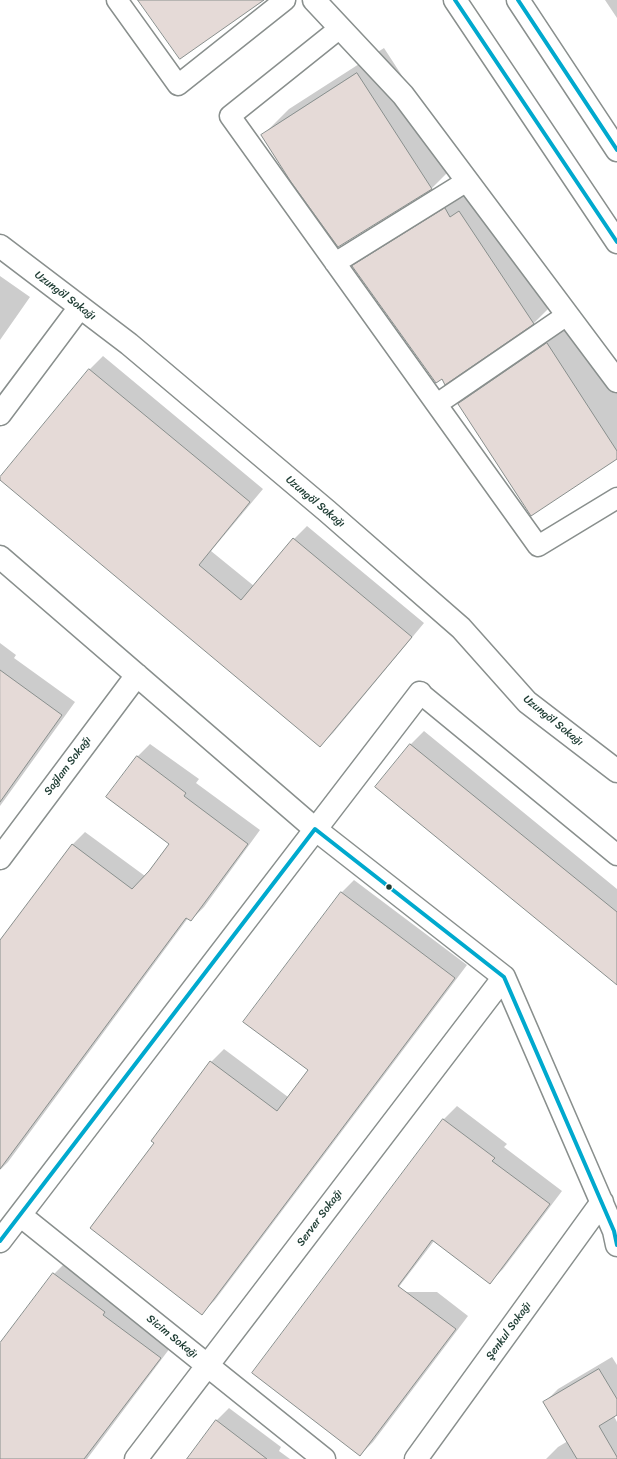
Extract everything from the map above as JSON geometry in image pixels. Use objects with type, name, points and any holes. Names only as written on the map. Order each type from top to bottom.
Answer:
[{"type":"street","points":[[314,0],[403,95],[617,381]]},
{"type":"street","points":[[455,0],[617,242]]},
{"type":"street","points":[[518,0],[617,150]]},
{"type":"street","name":"Uzungöl Sokağı","points":[[0,246],[129,344],[339,521],[462,628],[527,702],[617,771]]},
{"type":"street","points":[[0,414],[80,307]]},
{"type":"street","points":[[0,557],[315,829],[504,977],[616,1234]]},
{"type":"street","name":"Sağlam Sokağı","points":[[0,858],[137,675]]},
{"type":"street","points":[[0,1241],[420,693]]},
{"type":"street","name":"Server Sokağı","points":[[136,1459],[504,977]]},
{"type":"street","name":"Şenkul Sokağı","points":[[416,1459],[602,1202]]},
{"type":"street","name":"Sicim Sokağı","points":[[20,1216],[324,1459]]},
{"type":"lane","points":[[117,0],[178,85],[285,0]]},
{"type":"lane","points":[[340,28],[230,116],[538,546],[617,498]]},
{"type":"lane","points":[[335,264],[467,181]]},
{"type":"lane","points":[[436,404],[567,315]]},
{"type":"lane","points":[[420,693],[617,855]]},
{"type":"building","points":[[138,0],[264,0],[180,59]]},
{"type":"building","points":[[357,73],[432,189],[338,247],[291,182],[261,135]]},
{"type":"building","points":[[445,208],[450,217],[459,211],[534,324],[445,385],[442,379],[436,383],[352,266]]},
{"type":"building","points":[[547,343],[617,451],[617,459],[531,516],[458,404]]},
{"type":"building","points":[[89,369],[250,502],[199,565],[241,600],[293,538],[412,637],[320,747],[0,480],[0,477]]},
{"type":"building","points":[[0,670],[62,715],[0,802]]},
{"type":"building","points":[[410,744],[617,912],[617,985],[375,787]]},
{"type":"building","points":[[137,756],[186,793],[184,796],[248,844],[191,921],[186,918],[0,1169],[0,940],[72,844],[132,889],[149,871],[169,844],[106,797]]},
{"type":"building","points":[[341,892],[455,978],[202,1315],[90,1228],[154,1143],[151,1141],[210,1061],[277,1111],[308,1070],[243,1022]]},
{"type":"building","points":[[443,1119],[495,1158],[492,1161],[550,1204],[490,1284],[432,1240],[398,1286],[456,1329],[360,1456],[252,1373]]},
{"type":"building","points":[[53,1273],[105,1312],[103,1315],[161,1358],[84,1459],[0,1459],[0,1343]]},
{"type":"building","points":[[599,1369],[617,1399],[617,1415],[599,1426],[617,1459],[577,1459],[543,1402]]},
{"type":"building","points":[[216,1420],[267,1459],[187,1459]]},
{"type":"transit line","points":[[455,0],[617,242]]},
{"type":"transit line","points":[[518,0],[617,150]]},
{"type":"transit line","points":[[0,1241],[315,829],[504,977],[614,1231],[617,1245]]}]
